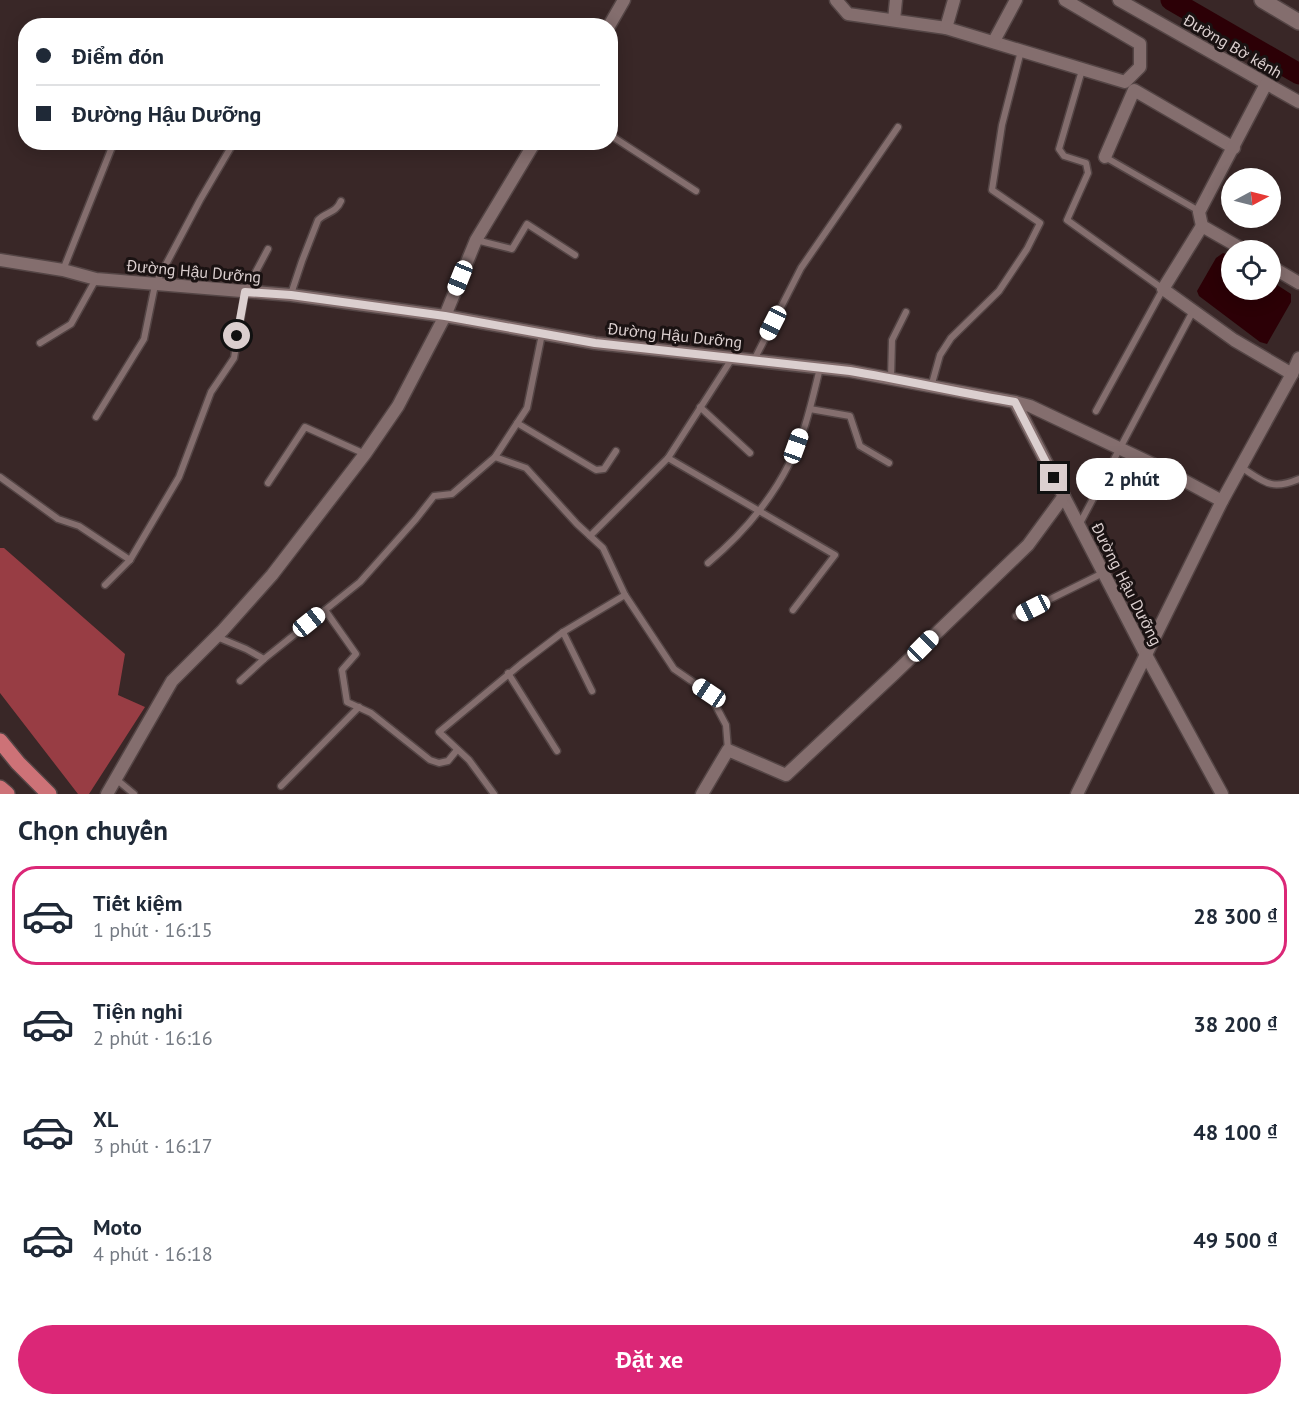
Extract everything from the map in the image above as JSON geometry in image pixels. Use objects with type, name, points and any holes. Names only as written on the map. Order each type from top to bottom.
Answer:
[{"type":"main road","points":[[0,741],[49,794]]},
{"type":"main road","points":[[0,788],[7,794]]},
{"type":"street","points":[[614,18],[624,0]]},
{"type":"street","points":[[836,0],[848,14],[946,28],[1125,82],[1140,67],[1140,44],[1065,0]]},
{"type":"street","points":[[894,20],[896,0]]},
{"type":"street","points":[[946,28],[954,0]]},
{"type":"street","points":[[994,41],[1016,0]]},
{"type":"street","name":"Đường Bờ kênh","points":[[1119,0],[1299,102]]},
{"type":"street","points":[[1262,0],[1299,22]]},
{"type":"street","points":[[1266,84],[1199,212],[1202,226],[1163,289],[1234,340],[1292,374]]},
{"type":"street","points":[[1106,157],[1134,90],[1234,148]]},
{"type":"street","points":[[107,794],[172,681],[217,636],[272,575],[365,454],[398,406],[445,316],[476,240],[530,150]]},
{"type":"street","points":[[1202,226],[1226,240]]},
{"type":"street","name":"Đường Hậu Dưỡng","points":[[0,260],[63,270],[96,279],[291,295],[445,316],[595,343],[820,368],[891,378],[931,388],[1015,402],[1146,655],[1222,794]]},
{"type":"street","points":[[1281,272],[1299,283]]},
{"type":"street","points":[[1077,794],[1222,501],[1299,358]]},
{"type":"street","points":[[1015,402],[1030,406],[1159,467],[1222,501]]},
{"type":"street","points":[[702,794],[728,750],[786,775],[1028,545],[1064,496]]},
{"type":"lane","points":[[931,388],[940,355],[951,338],[999,291],[1027,249],[1040,223],[992,190],[1002,125],[1021,51]]},
{"type":"lane","points":[[1082,69],[1059,149],[1064,156],[1086,164],[1088,173],[1067,220],[1163,289],[1096,411]]},
{"type":"lane","points":[[754,360],[801,268],[898,127]]},
{"type":"lane","points":[[618,140],[696,191]]},
{"type":"lane","points":[[63,270],[111,150]]},
{"type":"lane","points":[[96,417],[144,339],[155,285],[229,150]]},
{"type":"lane","points":[[1106,157],[1199,212]]},
{"type":"lane","points":[[291,295],[318,220],[336,210],[341,201]]},
{"type":"lane","points":[[476,240],[512,249],[526,224],[575,255]]},
{"type":"lane","points":[[105,585],[130,560],[179,477],[211,392],[234,358],[245,292],[268,249]]},
{"type":"lane","points":[[40,343],[71,324],[96,279]]},
{"type":"lane","points":[[1078,526],[1193,311]]},
{"type":"lane","points":[[891,378],[891,340],[906,312]]},
{"type":"lane","points":[[240,681],[360,582],[434,496],[452,494],[495,457],[527,408],[542,334]]},
{"type":"lane","points":[[590,536],[668,458],[733,357]]},
{"type":"lane","points":[[708,563],[733,542],[758,512],[789,464],[810,409],[820,368]]},
{"type":"lane","points":[[700,407],[750,453]]},
{"type":"lane","points":[[810,409],[850,416],[860,446],[889,463]]},
{"type":"lane","points":[[517,423],[596,470],[604,470],[616,452]]},
{"type":"lane","points":[[268,483],[305,427],[365,454]]},
{"type":"lane","points":[[495,457],[526,468],[603,548],[625,595],[674,669],[709,693],[726,725],[728,750]]},
{"type":"lane","points":[[668,458],[835,555],[793,610]]},
{"type":"lane","points":[[1240,466],[1269,485],[1285,485],[1299,479]]},
{"type":"lane","points":[[0,477],[58,519],[79,526],[130,560]]},
{"type":"lane","points":[[1016,616],[1103,573]]},
{"type":"lane","points":[[494,794],[470,760],[439,732],[508,674],[563,632],[625,595]]},
{"type":"lane","points":[[325,610],[356,654],[342,670],[347,702],[371,713],[430,760],[439,763],[448,761],[457,750]]},
{"type":"lane","points":[[563,632],[592,691]]},
{"type":"lane","points":[[217,636],[264,659]]},
{"type":"lane","points":[[508,674],[557,751]]},
{"type":"lane","points":[[281,786],[359,707]]},
{"type":"lane","points":[[116,779],[134,794]]},
{"type":"shaded area","points":[[1221,254],[1221,300],[1281,300],[1281,288],[1291,294],[1291,302],[1267,344],[1260,342],[1199,296],[1197,291],[1216,258]]},
{"type":"shaded area","points":[[0,548],[4,548],[125,654],[118,695],[145,707],[89,794],[78,794],[0,693]]},
{"type":"waterway","points":[[1171,0],[1299,74]]},
{"type":"route","points":[[237,336],[245,292],[291,295],[445,316],[595,343],[733,357],[891,378],[931,388],[1015,402],[1054,478]]}]
